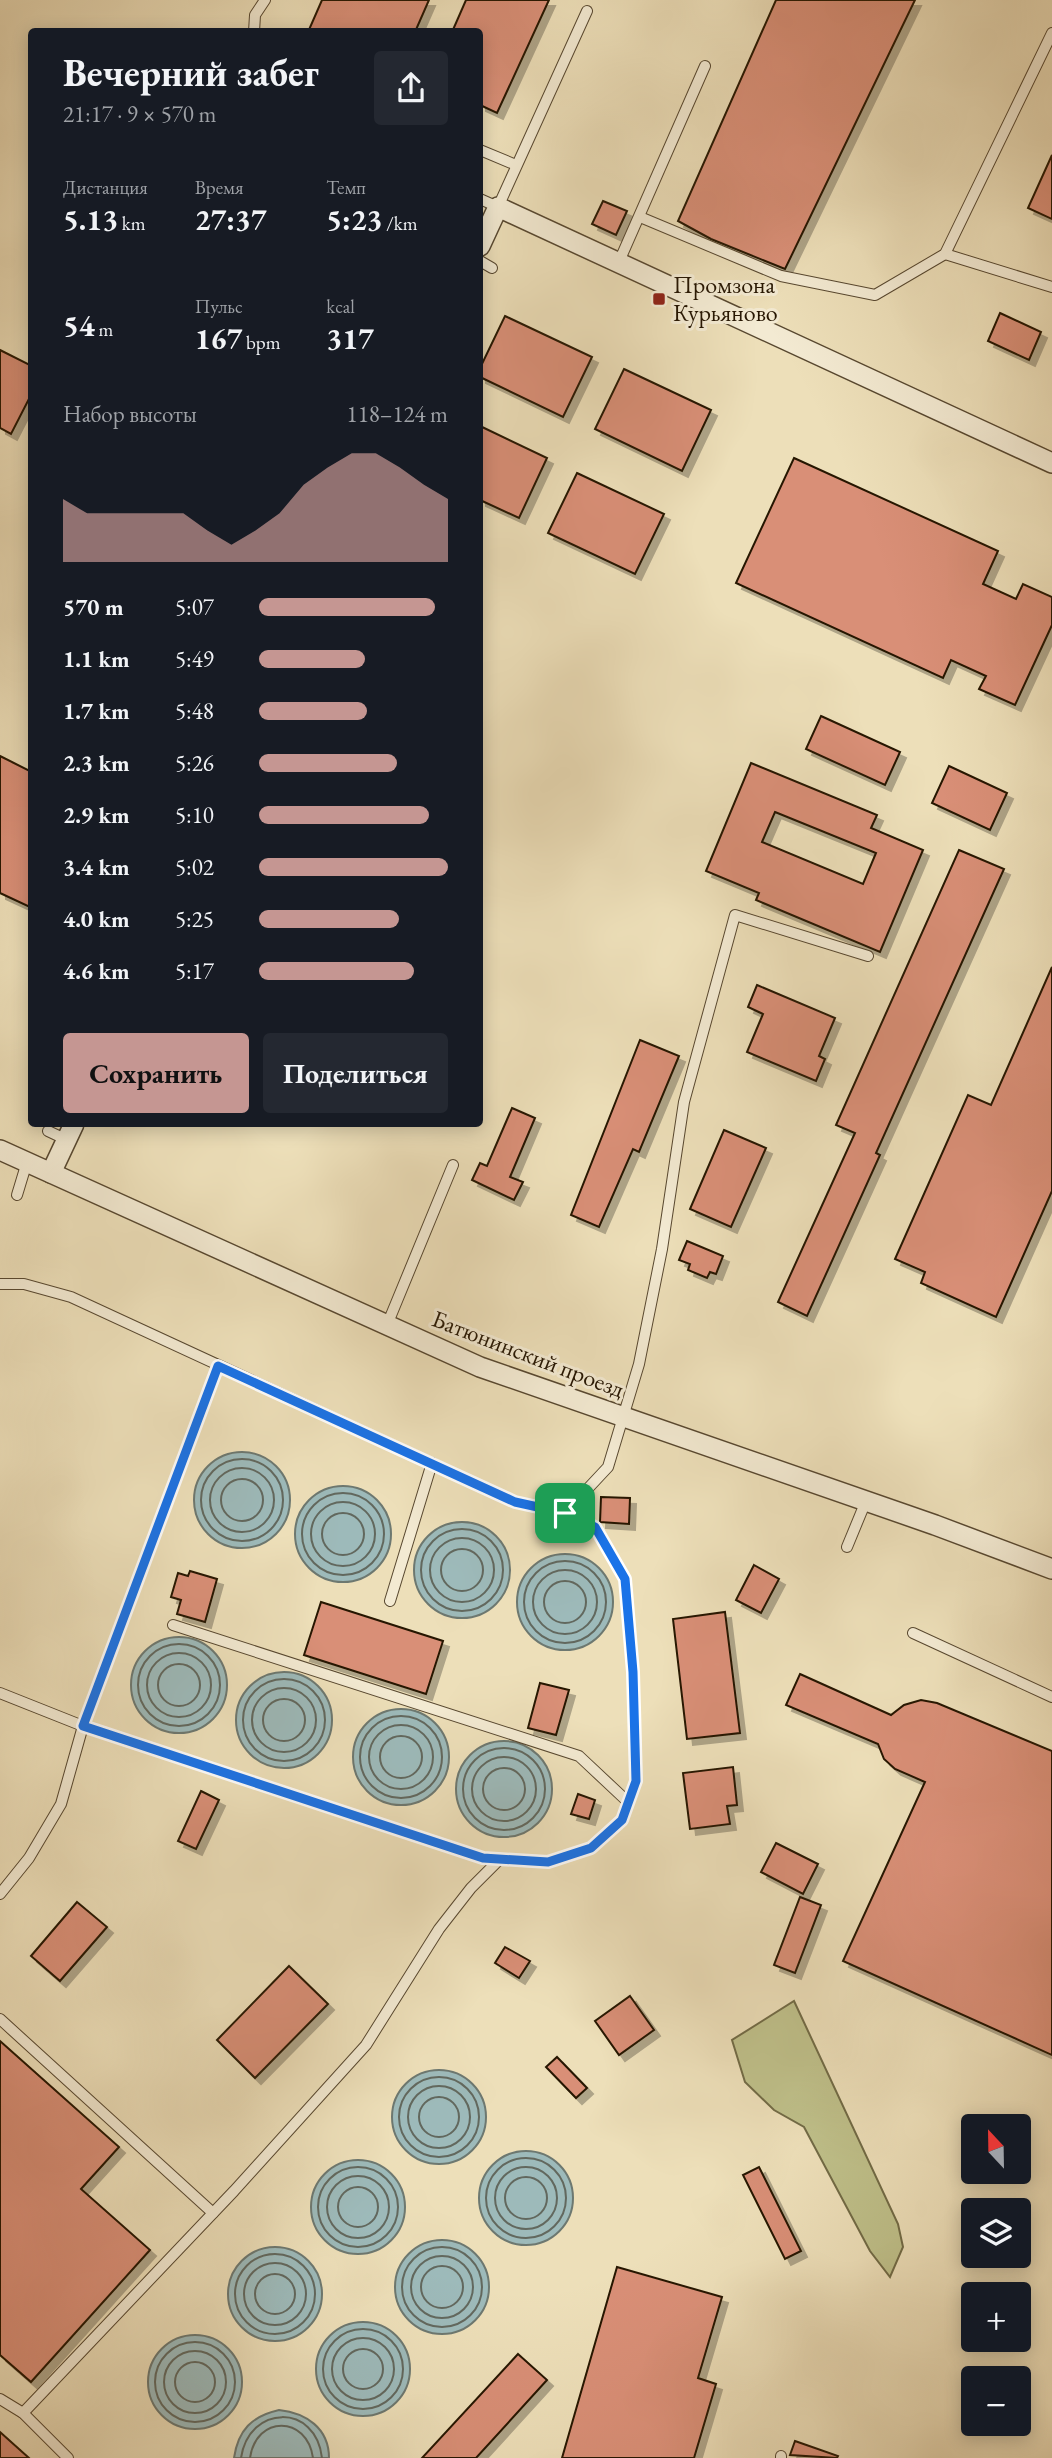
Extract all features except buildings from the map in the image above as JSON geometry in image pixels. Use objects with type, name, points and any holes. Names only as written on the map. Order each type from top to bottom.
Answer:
[{"type":"street","points":[[483,232],[489,203],[1052,463]]},
{"type":"street","points":[[51,1173],[70,1131]]},
{"type":"street","name":"Батюнинский проезд","points":[[0,1150],[480,1367],[866,1501],[1052,1569]]},
{"type":"lane","points":[[254,28],[255,15],[265,0]]},
{"type":"lane","points":[[489,203],[516,165],[587,11]]},
{"type":"lane","points":[[640,217],[781,276],[875,295],[944,254],[1052,33]]},
{"type":"lane","points":[[618,264],[705,66]]},
{"type":"lane","points":[[483,151],[516,165]]},
{"type":"lane","points":[[944,254],[1052,287]]},
{"type":"lane","points":[[483,263],[492,268]]},
{"type":"lane","points":[[565,1513],[608,1467],[621,1416],[639,1364],[659,1261],[684,1102],[736,915],[868,956]]},
{"type":"lane","points":[[48,1131],[70,1131]]},
{"type":"lane","points":[[16,1195],[27,1162]]},
{"type":"lane","points":[[387,1325],[453,1165]]},
{"type":"lane","points":[[0,1284],[24,1284],[71,1297],[515,1502],[565,1513],[595,1527],[625,1579],[633,1672],[636,1781],[622,1820],[591,1848],[548,1862],[483,1858],[83,1726],[0,1693]]},
{"type":"lane","points":[[0,1894],[29,1858],[61,1804],[83,1726],[218,1366]]},
{"type":"lane","points":[[390,1601],[432,1464]]},
{"type":"lane","points":[[847,1547],[866,1501]]},
{"type":"lane","points":[[173,1625],[579,1756],[628,1802]]},
{"type":"lane","points":[[913,1633],[1052,1697]]},
{"type":"lane","points":[[23,2413],[213,2213],[366,2045],[439,1929],[471,1888],[500,1859]]},
{"type":"lane","points":[[0,2019],[213,2213]]},
{"type":"lane","points":[[0,2399],[23,2413],[68,2458]]},
{"type":"green space","points":[[794,2001],[898,2224],[903,2247],[890,2277],[870,2251],[804,2127],[774,2110],[745,2082],[732,2040]]},
{"type":"water","points":[[242,1452],[260,1456],[276,1466],[286,1482],[290,1500],[286,1518],[276,1534],[260,1544],[242,1548],[224,1544],[208,1534],[198,1518],[194,1500],[198,1482],[208,1466],[224,1456]]},
{"type":"water","points":[[343,1486],[361,1490],[377,1500],[387,1516],[391,1534],[387,1552],[377,1568],[361,1578],[343,1582],[325,1578],[309,1568],[299,1552],[295,1534],[299,1516],[309,1500],[325,1490]]},
{"type":"water","points":[[462,1522],[480,1526],[496,1536],[506,1552],[510,1570],[506,1588],[496,1604],[480,1614],[462,1618],[444,1614],[428,1604],[418,1588],[414,1570],[418,1552],[428,1536],[444,1526]]},
{"type":"water","points":[[565,1554],[583,1558],[599,1568],[609,1584],[613,1602],[609,1620],[599,1636],[583,1646],[565,1650],[547,1646],[531,1636],[521,1620],[517,1602],[521,1584],[531,1568],[547,1558]]},
{"type":"water","points":[[179,1637],[197,1641],[213,1651],[223,1667],[227,1685],[223,1703],[213,1719],[197,1729],[179,1733],[161,1729],[145,1719],[135,1703],[131,1685],[135,1667],[145,1651],[161,1641]]},
{"type":"water","points":[[284,1672],[302,1676],[318,1686],[328,1702],[332,1720],[328,1738],[318,1754],[302,1764],[284,1768],[266,1764],[250,1754],[240,1738],[236,1720],[240,1702],[250,1686],[266,1676]]},
{"type":"water","points":[[401,1709],[419,1713],[435,1723],[445,1739],[449,1757],[445,1775],[435,1791],[419,1801],[401,1805],[383,1801],[367,1791],[357,1775],[353,1757],[357,1739],[367,1723],[383,1713]]},
{"type":"water","points":[[504,1741],[522,1745],[538,1755],[548,1771],[552,1789],[548,1807],[538,1823],[522,1833],[504,1837],[486,1833],[470,1823],[460,1807],[456,1789],[460,1771],[470,1755],[486,1745]]},
{"type":"water","points":[[439,2070],[457,2074],[472,2084],[482,2099],[486,2117],[482,2135],[472,2150],[457,2160],[439,2164],[421,2160],[406,2150],[396,2135],[392,2117],[396,2099],[406,2084],[421,2074]]},
{"type":"water","points":[[526,2151],[544,2155],[559,2165],[569,2180],[573,2198],[569,2216],[559,2231],[544,2241],[526,2245],[508,2241],[493,2231],[483,2216],[479,2198],[483,2180],[493,2165],[508,2155]]},
{"type":"water","points":[[358,2160],[376,2164],[391,2174],[401,2189],[405,2207],[401,2225],[391,2240],[376,2250],[358,2254],[340,2250],[325,2240],[315,2225],[311,2207],[315,2189],[325,2174],[340,2164]]},
{"type":"water","points":[[442,2240],[460,2244],[475,2254],[485,2269],[489,2287],[485,2305],[475,2320],[460,2330],[442,2334],[424,2330],[409,2320],[399,2305],[395,2287],[399,2269],[409,2254],[424,2244]]},
{"type":"water","points":[[275,2247],[293,2251],[308,2261],[318,2276],[322,2294],[318,2312],[308,2327],[293,2337],[275,2341],[257,2337],[242,2327],[232,2312],[228,2294],[232,2276],[242,2261],[257,2251]]},
{"type":"water","points":[[363,2322],[381,2326],[396,2336],[406,2351],[410,2369],[406,2387],[396,2402],[381,2412],[363,2416],[345,2412],[330,2402],[320,2387],[316,2369],[320,2351],[330,2336],[345,2326]]},
{"type":"water","points":[[195,2335],[213,2339],[228,2349],[238,2364],[242,2382],[238,2400],[228,2415],[213,2425],[195,2429],[177,2425],[162,2415],[152,2400],[148,2382],[152,2364],[162,2349],[177,2339]]},
{"type":"water","points":[[279,2410],[298,2415],[314,2424],[325,2438],[329,2458],[234,2458],[239,2440],[248,2426],[261,2416]]},
{"type":"place","name":"Промзона Курьяново","points":[[659,299]]},
{"type":"route","points":[[218,1366],[515,1502],[565,1513],[595,1527],[625,1579],[633,1672],[636,1781],[622,1820],[591,1848],[548,1862],[483,1858],[83,1726],[218,1366]]}]
